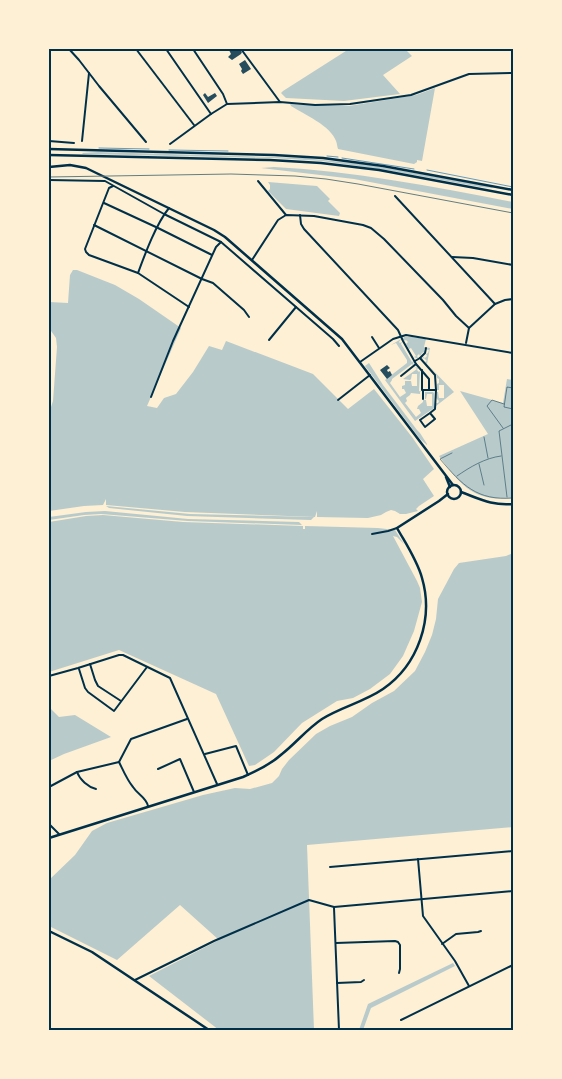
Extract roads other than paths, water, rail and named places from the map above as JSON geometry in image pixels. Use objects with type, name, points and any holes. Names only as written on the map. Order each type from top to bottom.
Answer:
[{"type":"street","points":[[69,49],[146,142]]},
{"type":"street","points":[[136,49],[194,125]]},
{"type":"street","points":[[166,49],[211,114]]},
{"type":"street","points":[[194,49],[223,94],[227,104]]},
{"type":"street","points":[[241,49],[280,102]]},
{"type":"street","points":[[82,140],[89,73]]},
{"type":"street","points":[[170,144],[194,125],[227,104],[280,102],[332,105],[350,104],[412,95],[469,74],[513,73]]},
{"type":"street","points":[[49,141],[74,142]]},
{"type":"street","points":[[49,149],[330,158],[513,190]]},
{"type":"street","points":[[49,154],[321,163],[379,170],[513,195]]},
{"type":"street","points":[[49,167],[76,165],[86,168],[114,184],[169,208],[222,235],[338,335],[446,476],[451,486]]},
{"type":"street","points":[[49,180],[99,180],[114,184],[118,189],[164,214],[221,242],[333,338],[339,346]]},
{"type":"street","points":[[258,181],[286,215]]},
{"type":"street","points":[[114,184],[109,188],[85,249],[86,252],[89,255],[138,273],[189,307]]},
{"type":"street","points":[[395,196],[495,304]]},
{"type":"street","points":[[103,203],[212,255]]},
{"type":"street","points":[[138,273],[146,251],[164,214],[169,208]]},
{"type":"street","points":[[252,260],[278,220],[286,215],[314,216],[363,225],[371,228],[384,239],[469,328]]},
{"type":"street","points":[[300,215],[302,227],[396,327],[416,363],[429,379],[429,390]]},
{"type":"street","points":[[94,225],[213,283],[244,310],[249,317]]},
{"type":"street","points":[[151,397],[173,341],[212,255],[221,242]]},
{"type":"street","points":[[452,257],[473,258],[513,265]]},
{"type":"street","points":[[466,344],[469,328],[495,304],[513,299]]},
{"type":"street","points":[[269,340],[296,307]]},
{"type":"street","points":[[360,362],[379,348],[401,336],[466,344],[513,353]]},
{"type":"street","points":[[372,337],[379,348]]},
{"type":"street","points":[[401,376],[425,353],[426,348]]},
{"type":"street","points":[[420,358],[435,375],[435,409],[420,420],[426,427],[435,419],[430,413]]},
{"type":"street","points":[[422,370],[423,398]]},
{"type":"street","points":[[338,400],[370,375]]},
{"type":"street","points":[[424,390],[436,390]]},
{"type":"street","points":[[451,486],[459,487],[460,494]]},
{"type":"street","points":[[449,495],[448,490],[451,486]]},
{"type":"street","points":[[449,495],[455,499],[460,494]]},
{"type":"street","points":[[460,494],[495,504],[513,504]]},
{"type":"street","points":[[372,534],[397,528],[449,495]]},
{"type":"street","points":[[49,838],[248,775],[276,759],[324,718],[375,694],[387,686],[399,675],[413,656],[423,631],[426,606],[424,585],[416,561],[397,528]]},
{"type":"street","points":[[49,676],[123,655],[170,678],[217,784]]},
{"type":"street","points":[[90,664],[98,686],[121,701]]},
{"type":"street","points":[[78,668],[88,692],[114,711],[147,667]]},
{"type":"street","points":[[49,787],[77,772],[119,762],[131,739],[188,719]]},
{"type":"street","points":[[204,754],[236,746],[248,775]]},
{"type":"street","points":[[158,769],[180,759],[194,792]]},
{"type":"street","points":[[119,762],[131,786],[147,800],[148,806]]},
{"type":"street","points":[[77,772],[90,788],[96,789]]},
{"type":"street","points":[[49,824],[59,834]]},
{"type":"street","points":[[330,867],[513,851]]},
{"type":"street","points":[[418,859],[423,916],[455,961],[469,986]]},
{"type":"street","points":[[134,980],[214,941],[309,900],[334,907],[513,892]]},
{"type":"street","points":[[334,907],[339,1030]]},
{"type":"street","points":[[49,931],[92,952],[209,1030]]},
{"type":"street","points":[[442,944],[456,934],[481,931]]},
{"type":"street","points":[[336,943],[396,941],[400,946],[399,972]]},
{"type":"street","points":[[401,1020],[513,965]]},
{"type":"street","points":[[337,983],[361,982],[364,980]]},
{"type":"waterway","points":[[99,148],[149,149]]},
{"type":"waterway","points":[[169,150],[228,151]]},
{"type":"waterway","points":[[327,156],[338,157]]},
{"type":"waterway","points":[[342,158],[414,169]]},
{"type":"waterway","points":[[427,170],[513,187]]},
{"type":"railway","points":[[49,177],[231,174],[295,176],[358,184],[513,213]]}]
